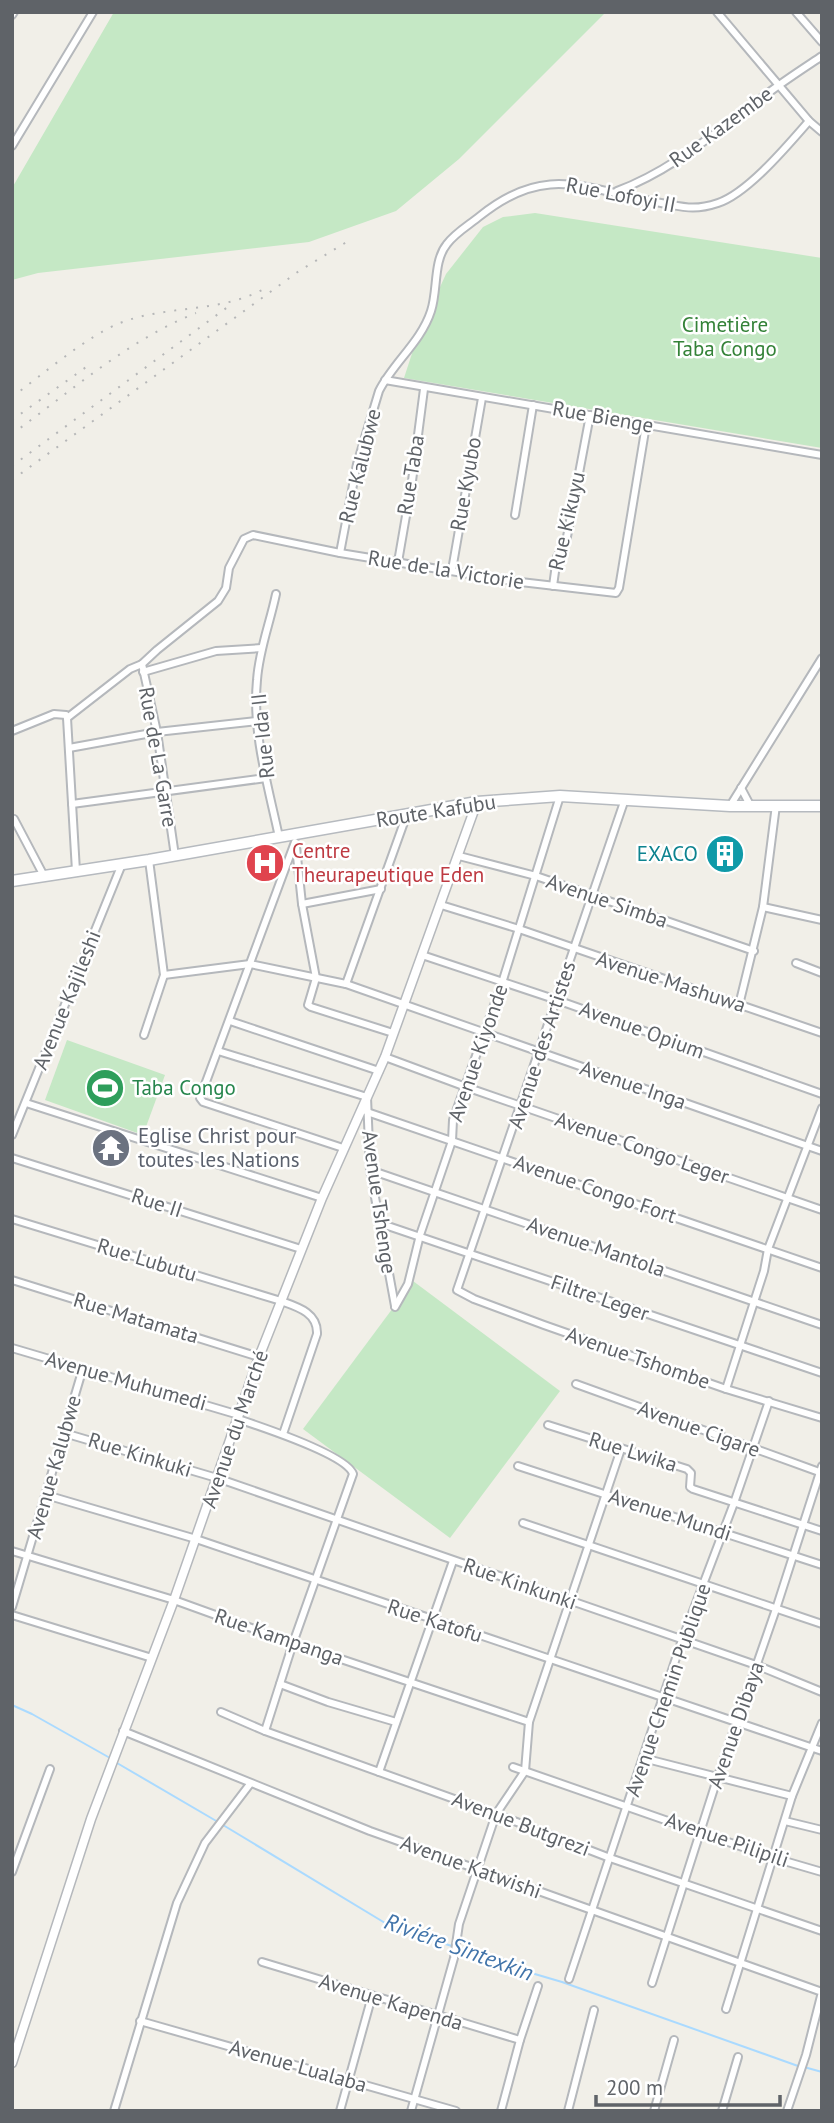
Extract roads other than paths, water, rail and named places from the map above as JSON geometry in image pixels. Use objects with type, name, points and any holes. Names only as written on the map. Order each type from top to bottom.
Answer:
[{"type":"main road","name":"Route Kafubu","points":[[12,881],[279,837],[295,838],[477,802],[560,796],[730,806],[822,806]]},
{"type":"street","points":[[12,146],[93,12]]},
{"type":"street","points":[[796,12],[822,42]]},
{"type":"street","points":[[713,22],[720,13],[809,121],[822,132]]},
{"type":"street","name":"Rue Kazembe","points":[[616,191],[641,181],[686,156],[779,85],[822,56]]},
{"type":"street","name":"Rue Lofoyi II","points":[[385,380],[426,322],[444,248],[489,207],[524,189],[555,183],[616,191],[678,208],[694,208],[723,202],[763,172],[809,121]]},
{"type":"street","points":[[12,127],[21,132]]},
{"type":"street","name":"Rue Bienge","points":[[385,380],[424,389],[822,455]]},
{"type":"street","name":"Rue Kalubwe","points":[[340,554],[362,446],[385,380]]},
{"type":"street","name":"Rue Taba","points":[[398,562],[424,389]]},
{"type":"street","name":"Rue Kyubo","points":[[452,570],[482,398]]},
{"type":"street","points":[[515,515],[533,405]]},
{"type":"street","name":"Rue Kikuyu","points":[[553,586],[557,557],[566,542],[590,415]]},
{"type":"street","name":"Rue de la Victorie","points":[[250,536],[340,554],[616,593],[646,425]]},
{"type":"street","name":"Rue de La Garre","points":[[175,856],[158,732],[143,668],[157,650],[218,601],[226,588],[229,568],[242,541],[250,536]]},
{"type":"street","name":"Rue Ida II","points":[[275,594],[257,678],[257,721],[279,837]]},
{"type":"street","points":[[68,718],[130,669],[216,651],[262,648]]},
{"type":"street","points":[[730,806],[822,658]]},
{"type":"street","points":[[12,731],[54,714],[66,715],[68,718]]},
{"type":"street","points":[[68,718],[76,871]]},
{"type":"street","points":[[69,748],[158,732],[257,721]]},
{"type":"street","points":[[72,804],[266,778]]},
{"type":"street","points":[[741,788],[750,806]]},
{"type":"street","name":"Avenue Kiyonde","points":[[395,1307],[408,1284],[420,1235],[452,1141],[453,1120],[502,983],[560,796]]},
{"type":"street","name":"Avenue des Artistes","points":[[457,1290],[625,799]]},
{"type":"street","name":"Avenue du Marché","points":[[12,2063],[91,1819],[174,1600],[259,1357],[343,1148],[385,1057],[477,802]]},
{"type":"street","points":[[739,1005],[763,907],[776,805]]},
{"type":"street","points":[[346,984],[407,814]]},
{"type":"street","points":[[14,819],[44,876]]},
{"type":"street","points":[[295,838],[302,904],[316,978],[309,1002],[311,1007],[393,1034]]},
{"type":"street","points":[[295,838],[200,1098],[201,1101],[343,1148]]},
{"type":"street","name":"Avenue Simba","points":[[459,856],[536,876],[754,951]]},
{"type":"street","points":[[144,1035],[164,975],[149,860]]},
{"type":"street","name":"Avenue Kajileshi","points":[[12,1135],[122,864]]},
{"type":"street","points":[[302,904],[381,889]]},
{"type":"street","name":"Avenue Mashuwa","points":[[441,905],[822,1033]]},
{"type":"street","points":[[763,907],[822,920]]},
{"type":"street","name":"Avenue Opium","points":[[422,955],[822,1094]]},
{"type":"street","points":[[796,963],[822,973]]},
{"type":"street","name":"Avenue Inga","points":[[164,975],[250,964],[346,984],[822,1151]]},
{"type":"street","points":[[230,1021],[379,1071]]},
{"type":"street","points":[[218,1051],[367,1097]]},
{"type":"street","name":"Avenue Congo Leger","points":[[385,1057],[822,1210]]},
{"type":"street","name":"Avenue Tshenge","points":[[367,1097],[370,1170],[395,1307]]},
{"type":"street","points":[[26,1103],[322,1198]]},
{"type":"street","points":[[726,1389],[768,1249],[822,1108]]},
{"type":"street","name":"Avenue Congo Fort","points":[[367,1112],[822,1268]]},
{"type":"street","name":"Rue II","points":[[12,1157],[301,1249]]},
{"type":"street","name":"Avenue Mantola","points":[[370,1170],[822,1325]]},
{"type":"street","name":"Rue Lubutu","points":[[12,1219],[281,1301],[309,1313],[318,1328],[283,1434]]},
{"type":"street","name":"Filtre Leger","points":[[379,1223],[822,1373]]},
{"type":"street","name":"Rue Matamata","points":[[12,1280],[259,1357]]},
{"type":"street","name":"Avenue Tshombe","points":[[457,1290],[544,1325],[726,1389],[822,1418]]},
{"type":"street","name":"Avenue Muhumedi","points":[[12,1348],[239,1417],[304,1443],[352,1469],[352,1479],[336,1519]]},
{"type":"street","name":"Avenue Kalubwe","points":[[12,1606],[83,1368]]},
{"type":"street","name":"Avenue Cigare","points":[[576,1384],[821,1470]]},
{"type":"street","name":"Avenue Chemin Publique","points":[[569,1979],[682,1640],[769,1401]]},
{"type":"street","name":"Rue Lwika","points":[[548,1425],[687,1469],[691,1473],[690,1487],[822,1531]]},
{"type":"street","name":"Rue Kinkuki","points":[[64,1433],[217,1478]]},
{"type":"street","points":[[411,2111],[454,1958],[459,1924],[496,1814],[525,1772],[529,1722],[621,1449]]},
{"type":"street","name":"Avenue Mundi","points":[[518,1466],[822,1565]]},
{"type":"street","name":"Avenue Dibaya","points":[[652,1983],[821,1470]]},
{"type":"street","name":"Rue Kinkunki","points":[[217,1478],[756,1665],[822,1692]]},
{"type":"street","name":"Rue Katofu","points":[[46,1495],[196,1539],[822,1751]]},
{"type":"street","points":[[265,1731],[336,1519]]},
{"type":"street","points":[[523,1523],[822,1624]]},
{"type":"street","name":"Rue Kampanga","points":[[12,1551],[174,1600],[529,1722]]},
{"type":"street","points":[[379,1772],[453,1561]]},
{"type":"street","points":[[12,1615],[152,1658]]},
{"type":"street","points":[[280,1684],[339,1706],[396,1722]]},
{"type":"street","name":"Avenue Butgrezi","points":[[221,1712],[265,1731],[610,1858],[822,1931]]},
{"type":"street","points":[[726,2009],[792,1796],[822,1723]]},
{"type":"street","name":"Avenue Katwishi","points":[[123,1731],[250,1784],[478,1870],[822,1992]]},
{"type":"street","points":[[643,1758],[792,1796]]},
{"type":"street","name":"Avenue Pilipili","points":[[513,1767],[774,1858],[822,1872]]},
{"type":"street","points":[[12,1872],[50,1769]]},
{"type":"street","points":[[114,2111],[177,1903],[191,1870],[213,1831],[250,1784]]},
{"type":"street","points":[[785,1821],[822,1830]]},
{"type":"street","name":"Avenue Kapenda","points":[[262,1962],[520,2040]]},
{"type":"street","points":[[501,2111],[538,1986]]},
{"type":"street","points":[[787,2111],[806,2055],[822,1992]]},
{"type":"street","points":[[340,2111],[372,1996]]},
{"type":"street","points":[[568,2111],[594,2010]]},
{"type":"street","name":"Avenue Lualaba","points":[[140,2021],[456,2111]]},
{"type":"street","points":[[654,2111],[674,2040]]},
{"type":"street","points":[[722,2111],[738,2057]]},
{"type":"waterway","name":"Riviére Sintexkin","points":[[12,1705],[110,1758]]},
{"type":"waterway","name":"Riviére Sintexkin","points":[[117,1763],[218,1822]]},
{"type":"waterway","name":"Riviére Sintexkin","points":[[223,1825],[395,1929],[452,1946]]},
{"type":"waterway","name":"Riviére Sintexkin","points":[[457,1947],[510,1961],[528,1972],[798,2066]]},
{"type":"waterway","name":"Riviére Sintexkin","points":[[804,2067],[822,2072]]},
{"type":"railway","points":[[12,480],[299,271],[350,240]]},
{"type":"railway","points":[[12,397],[79,346],[120,323],[155,313],[228,302],[262,290]]},
{"type":"railway","points":[[12,466],[229,306]]},
{"type":"railway","points":[[12,434],[123,352],[196,313]]},
{"type":"railway","points":[[12,420],[89,365]]},
{"type":"place","name":"EXACO","points":[[725,854]]},
{"type":"place","name":"Centre Theurapeutique Eden","points":[[265,863]]},
{"type":"place","name":"Taba Congo","points":[[105,1088]]},
{"type":"place","name":"Eglise Christ pour toutes les Nations","points":[[111,1148]]},
{"type":"park label","name":"Cimetière Taba Congo","points":[[725,337]]}]
